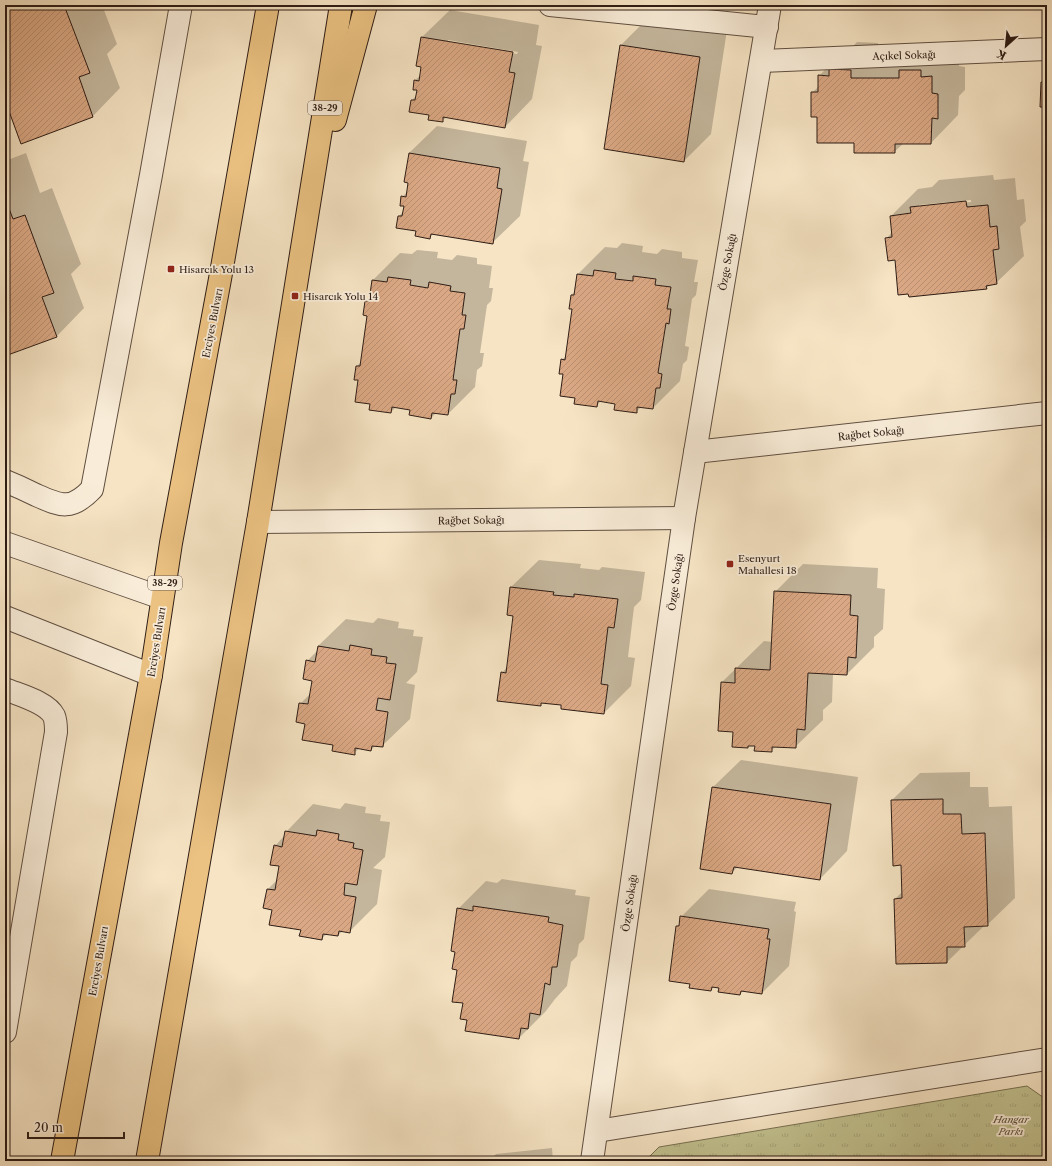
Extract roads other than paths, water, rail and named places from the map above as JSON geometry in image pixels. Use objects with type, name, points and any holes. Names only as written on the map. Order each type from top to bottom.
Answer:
[{"type":"highway","name":"Erciyes Bulvarı","points":[[62,1161],[151,675],[171,544],[268,5]]},
{"type":"highway","name":"38-29","points":[[147,1161],[258,522],[341,5]]},
{"type":"highway","points":[[308,212],[366,5]]},
{"type":"street","points":[[5,481],[57,504],[68,504],[78,501],[92,489],[151,175],[181,5]]},
{"type":"street","points":[[550,5],[767,26]]},
{"type":"street","name":"Özge Sokağı","points":[[592,1161],[684,518],[770,5]]},
{"type":"street","name":"Açıkel Sokağı","points":[[761,61],[1047,49]]},
{"type":"street","name":"Rağbet Sokağı","points":[[695,452],[1047,413]]},
{"type":"street","name":"Rağbet Sokağı","points":[[258,522],[684,518]]},
{"type":"street","points":[[5,543],[162,598]]},
{"type":"street","points":[[5,617],[151,675]]},
{"type":"street","points":[[5,689],[40,703],[48,709],[54,716],[56,732],[5,1032]]},
{"type":"street","points":[[597,1131],[1047,1059]]},
{"type":"place","name":"Hisarcık Yolu 13","points":[[171,269]]},
{"type":"place","name":"Hisarcık Yolu 14","points":[[295,296]]},
{"type":"place","name":"Esenyurt Mahallesi 18","points":[[730,564]]},
{"type":"park label","name":"Hangar Parkı","points":[[1011,1124]]}]
